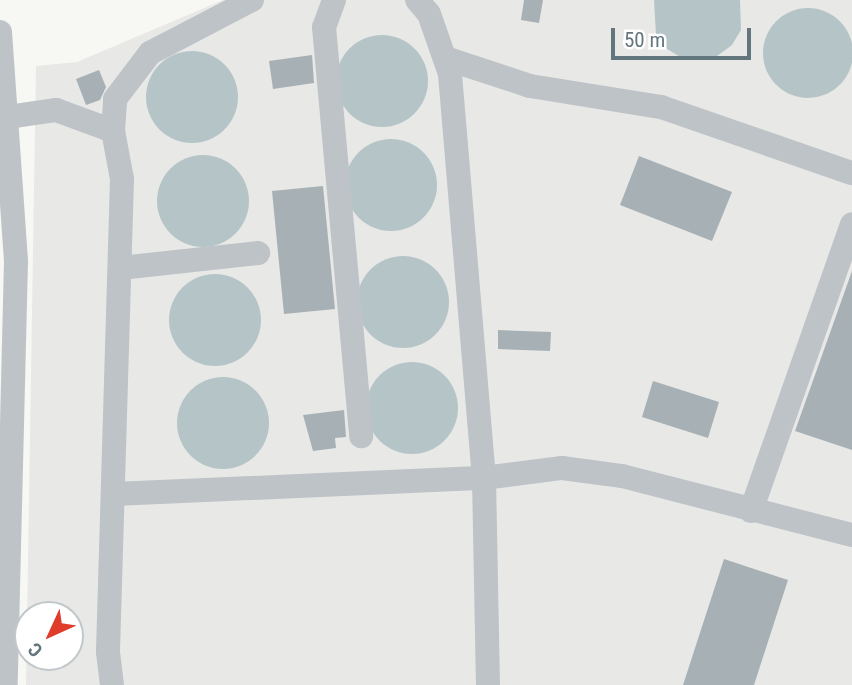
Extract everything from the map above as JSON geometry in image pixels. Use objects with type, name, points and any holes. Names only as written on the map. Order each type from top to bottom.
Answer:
[{"type":"street","points":[[112,685],[108,651],[122,179],[113,131],[115,99],[150,52],[252,0]]},
{"type":"street","points":[[334,0],[324,27],[361,436]]},
{"type":"street","points":[[417,0],[429,14],[450,74],[484,478],[488,685]]},
{"type":"street","points":[[0,32],[3,118],[16,261],[7,360],[6,685]]},
{"type":"street","points":[[445,58],[530,86],[661,107],[852,173]]},
{"type":"street","points":[[3,118],[56,110],[113,131]]},
{"type":"street","points":[[751,511],[852,223]]},
{"type":"street","points":[[120,268],[258,253]]},
{"type":"street","points":[[114,494],[484,478],[562,468],[622,476],[852,535]]},
{"type":"shaded area","points":[[223,0],[852,0],[852,685],[26,685],[26,671],[84,671],[84,601],[27,601],[36,66],[77,62]]},
{"type":"shaded area","points":[[654,0],[740,0],[741,30],[732,45],[717,56],[682,58],[667,49],[656,35]]},
{"type":"shaded area","points":[[808,8],[825,11],[840,21],[850,36],[853,53],[850,70],[840,85],[825,95],[808,98],[791,95],[776,85],[766,70],[763,53],[766,36],[776,21],[791,11]]},
{"type":"shaded area","points":[[382,35],[399,39],[414,49],[424,64],[428,81],[424,98],[414,113],[399,123],[382,127],[365,123],[350,113],[340,98],[336,81],[340,64],[350,49],[365,39]]},
{"type":"shaded area","points":[[192,51],[210,55],[224,65],[234,79],[238,97],[234,115],[224,129],[210,139],[192,143],[174,139],[160,129],[150,115],[146,97],[150,79],[160,65],[174,55]]},
{"type":"shaded area","points":[[391,139],[409,143],[423,153],[433,167],[437,185],[433,203],[423,217],[409,227],[391,231],[373,227],[359,217],[349,203],[345,185],[349,167],[359,153],[373,143]]},
{"type":"shaded area","points":[[203,155],[221,159],[235,169],[245,183],[249,201],[245,219],[235,233],[221,243],[203,247],[185,243],[171,233],[161,219],[157,201],[161,183],[171,169],[185,159]]},
{"type":"shaded area","points":[[403,256],[421,260],[435,270],[445,284],[449,302],[445,320],[435,334],[421,344],[403,348],[385,344],[371,334],[361,320],[357,302],[361,284],[371,270],[385,260]]},
{"type":"shaded area","points":[[215,274],[233,278],[247,288],[257,302],[261,320],[257,338],[247,352],[233,362],[215,366],[197,362],[183,352],[173,338],[169,320],[173,302],[183,288],[197,278]]},
{"type":"shaded area","points":[[412,362],[430,366],[444,376],[454,390],[458,408],[454,426],[444,440],[430,450],[412,454],[394,450],[380,440],[370,426],[366,408],[370,390],[380,376],[394,366]]},
{"type":"shaded area","points":[[223,377],[249,385],[261,397],[269,423],[261,449],[249,461],[223,469],[197,461],[185,449],[177,423],[185,397],[197,385]]},
{"type":"building","points":[[524,0],[543,0],[539,23],[521,20]]},
{"type":"building","points":[[312,55],[314,83],[273,89],[269,61]]},
{"type":"building","points":[[99,70],[106,87],[100,100],[86,105],[76,79]]},
{"type":"building","points":[[639,156],[732,192],[712,241],[620,205]]},
{"type":"building","points":[[323,186],[335,309],[284,314],[272,191]]},
{"type":"building","points":[[852,271],[852,450],[795,431]]},
{"type":"building","points":[[498,330],[551,332],[550,351],[498,349]]},
{"type":"building","points":[[653,381],[719,402],[708,438],[642,417]]},
{"type":"building","points":[[344,410],[346,437],[335,438],[336,448],[313,451],[303,415]]},
{"type":"building","points":[[724,559],[788,580],[754,685],[683,685]]}]
